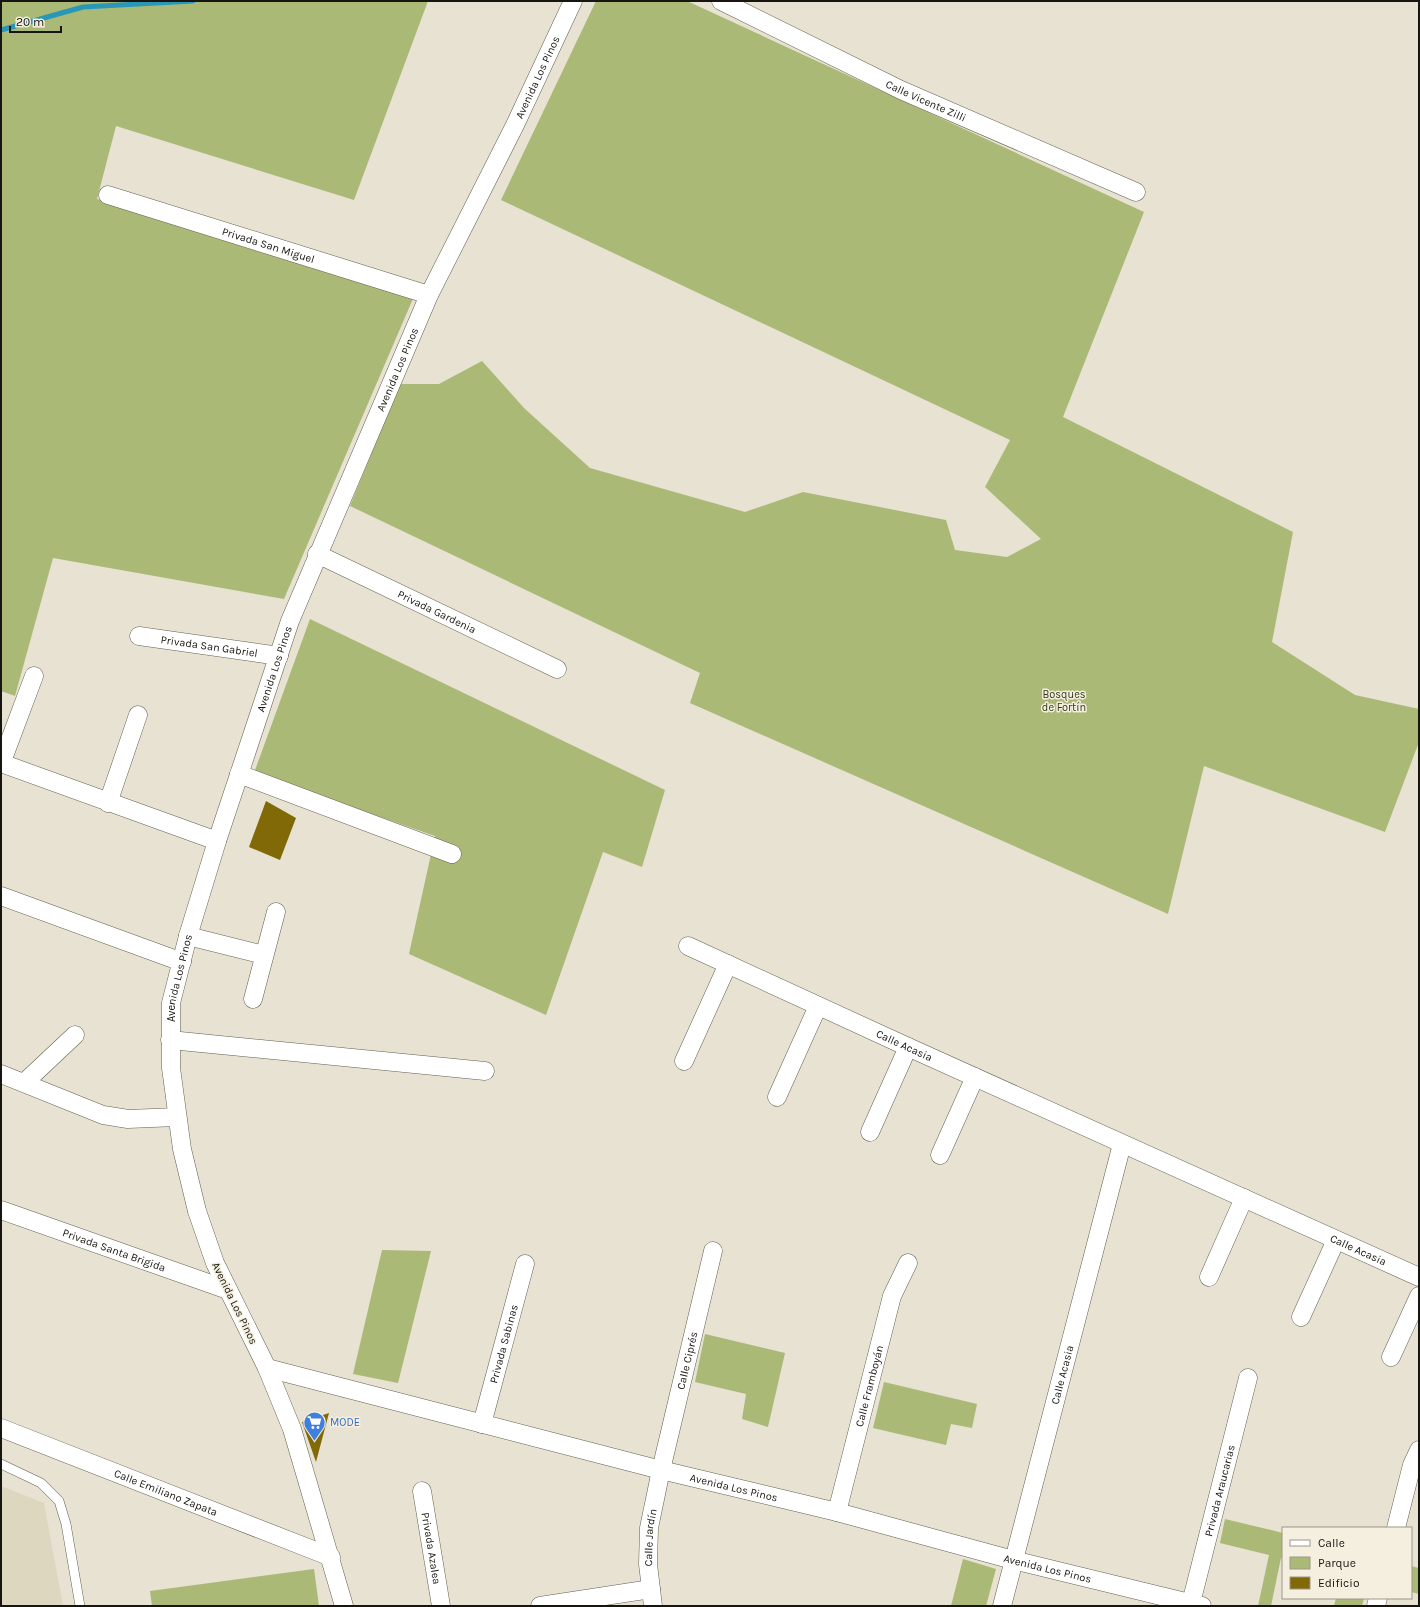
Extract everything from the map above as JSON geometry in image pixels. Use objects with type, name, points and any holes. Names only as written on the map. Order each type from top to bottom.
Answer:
[{"type":"street","name":"Avenida Los Pinos","points":[[344,1606],[331,1557],[292,1429],[267,1368],[228,1290],[204,1234],[197,1211],[182,1149],[177,1117],[171,1068],[171,1003],[188,936],[217,841],[290,621],[317,554],[429,294],[515,125],[573,1]]},
{"type":"street","name":"Calle Vicente Zilli","points":[[721,1],[901,90],[1136,192]]},
{"type":"street","name":"Privada San Miguel","points":[[108,195],[429,294]]},
{"type":"street","name":"Privada Gardenia","points":[[317,554],[557,670]]},
{"type":"street","name":"Privada San Gabriel","points":[[139,636],[279,656]]},
{"type":"street","points":[[34,676],[1,764],[217,841]]},
{"type":"street","points":[[108,803],[138,715]]},
{"type":"street","points":[[239,774],[452,854]]},
{"type":"street","points":[[1,896],[182,962]]},
{"type":"street","points":[[252,999],[276,912]]},
{"type":"street","points":[[188,936],[264,955]]},
{"type":"street","name":"Calle Acasia","points":[[688,946],[1122,1144],[1419,1276]]},
{"type":"street","points":[[684,1061],[728,964]]},
{"type":"street","points":[[777,1097],[818,1006]]},
{"type":"street","points":[[25,1082],[75,1035]]},
{"type":"street","points":[[170,1040],[485,1072]]},
{"type":"street","points":[[870,1132],[908,1047]]},
{"type":"street","points":[[1,1074],[25,1082],[104,1115],[128,1119],[177,1117]]},
{"type":"street","points":[[940,1155],[975,1077]]},
{"type":"street","name":"Calle Acasia","points":[[1002,1606],[1122,1144]]},
{"type":"street","points":[[1209,1277],[1244,1198]]},
{"type":"street","name":"Privada Santa Brigida","points":[[1,1210],[228,1290]]},
{"type":"street","points":[[1301,1316],[1336,1240]]},
{"type":"street","name":"Calle Ciprés","points":[[661,1470],[713,1251]]},
{"type":"street","name":"Calle Framboyán","points":[[837,1512],[892,1296],[908,1263]]},
{"type":"street","name":"Privada Sabinas","points":[[482,1424],[525,1264]]},
{"type":"street","points":[[1391,1357],[1419,1296]]},
{"type":"street","name":"Avenida Los Pinos","points":[[267,1368],[661,1470],[837,1512],[1014,1560],[1196,1604]]},
{"type":"street","name":"Privada Araucarias","points":[[1196,1604],[1248,1378]]},
{"type":"street","name":"Calle Emiliano Zapata","points":[[1,1428],[331,1557]]},
{"type":"street","points":[[1396,1527],[1412,1465],[1419,1450]]},
{"type":"street","name":"Calle Jardín","points":[[652,1597],[648,1564],[648,1543],[661,1470]]},
{"type":"street","name":"Privada Azalea","points":[[422,1491],[441,1606]]},
{"type":"street","points":[[540,1606],[652,1597]]},
{"type":"lane","points":[[1,1464],[41,1483],[59,1501],[66,1524],[80,1606]]},
{"type":"shaded area","points":[[1,1486],[44,1503],[63,1606],[1,1606]]},
{"type":"green space","points":[[1,1],[428,1],[354,200],[116,126],[97,199],[415,294],[284,599],[53,558],[15,696],[1,691]]},
{"type":"green space","name":"Bosques de Fortín","points":[[596,1],[687,1],[1144,212],[1063,417],[1293,532],[1272,642],[1355,695],[1419,709],[1419,742],[1385,832],[1204,766],[1168,914],[690,703],[700,673],[350,506],[400,384],[439,384],[482,361],[524,408],[590,468],[745,512],[803,492],[946,520],[955,550],[1007,557],[1041,539],[985,487],[1010,440],[501,200]]},
{"type":"green space","points":[[310,619],[665,790],[642,867],[603,852],[546,1015],[409,954],[435,836],[254,773]]},
{"type":"green space","points":[[382,1250],[431,1251],[398,1383],[353,1374]]},
{"type":"green space","points":[[705,1334],[785,1353],[768,1427],[742,1419],[746,1394],[695,1382]]},
{"type":"green space","points":[[884,1382],[977,1404],[972,1428],[951,1424],[946,1445],[873,1428]]},
{"type":"green space","points":[[1225,1519],[1282,1533],[1282,1558],[1271,1606],[1258,1606],[1269,1555],[1220,1543]]},
{"type":"green space","points":[[963,1559],[996,1569],[986,1606],[951,1606]]},
{"type":"green space","points":[[1412,1566],[1419,1568],[1419,1594],[1412,1592]]},
{"type":"green space","points":[[314,1569],[319,1606],[152,1606],[150,1591]]},
{"type":"green space","points":[[1336,1599],[1364,1599],[1362,1606],[1334,1606]]},
{"type":"building","points":[[266,801],[296,818],[280,860],[249,847]]},
{"type":"building","name":"MODE","points":[[329,1413],[316,1462],[302,1422]]},
{"type":"waterway","points":[[1,30],[83,7],[193,1]]},
{"type":"place","name":"MODE","points":[[315,1442]]}]
